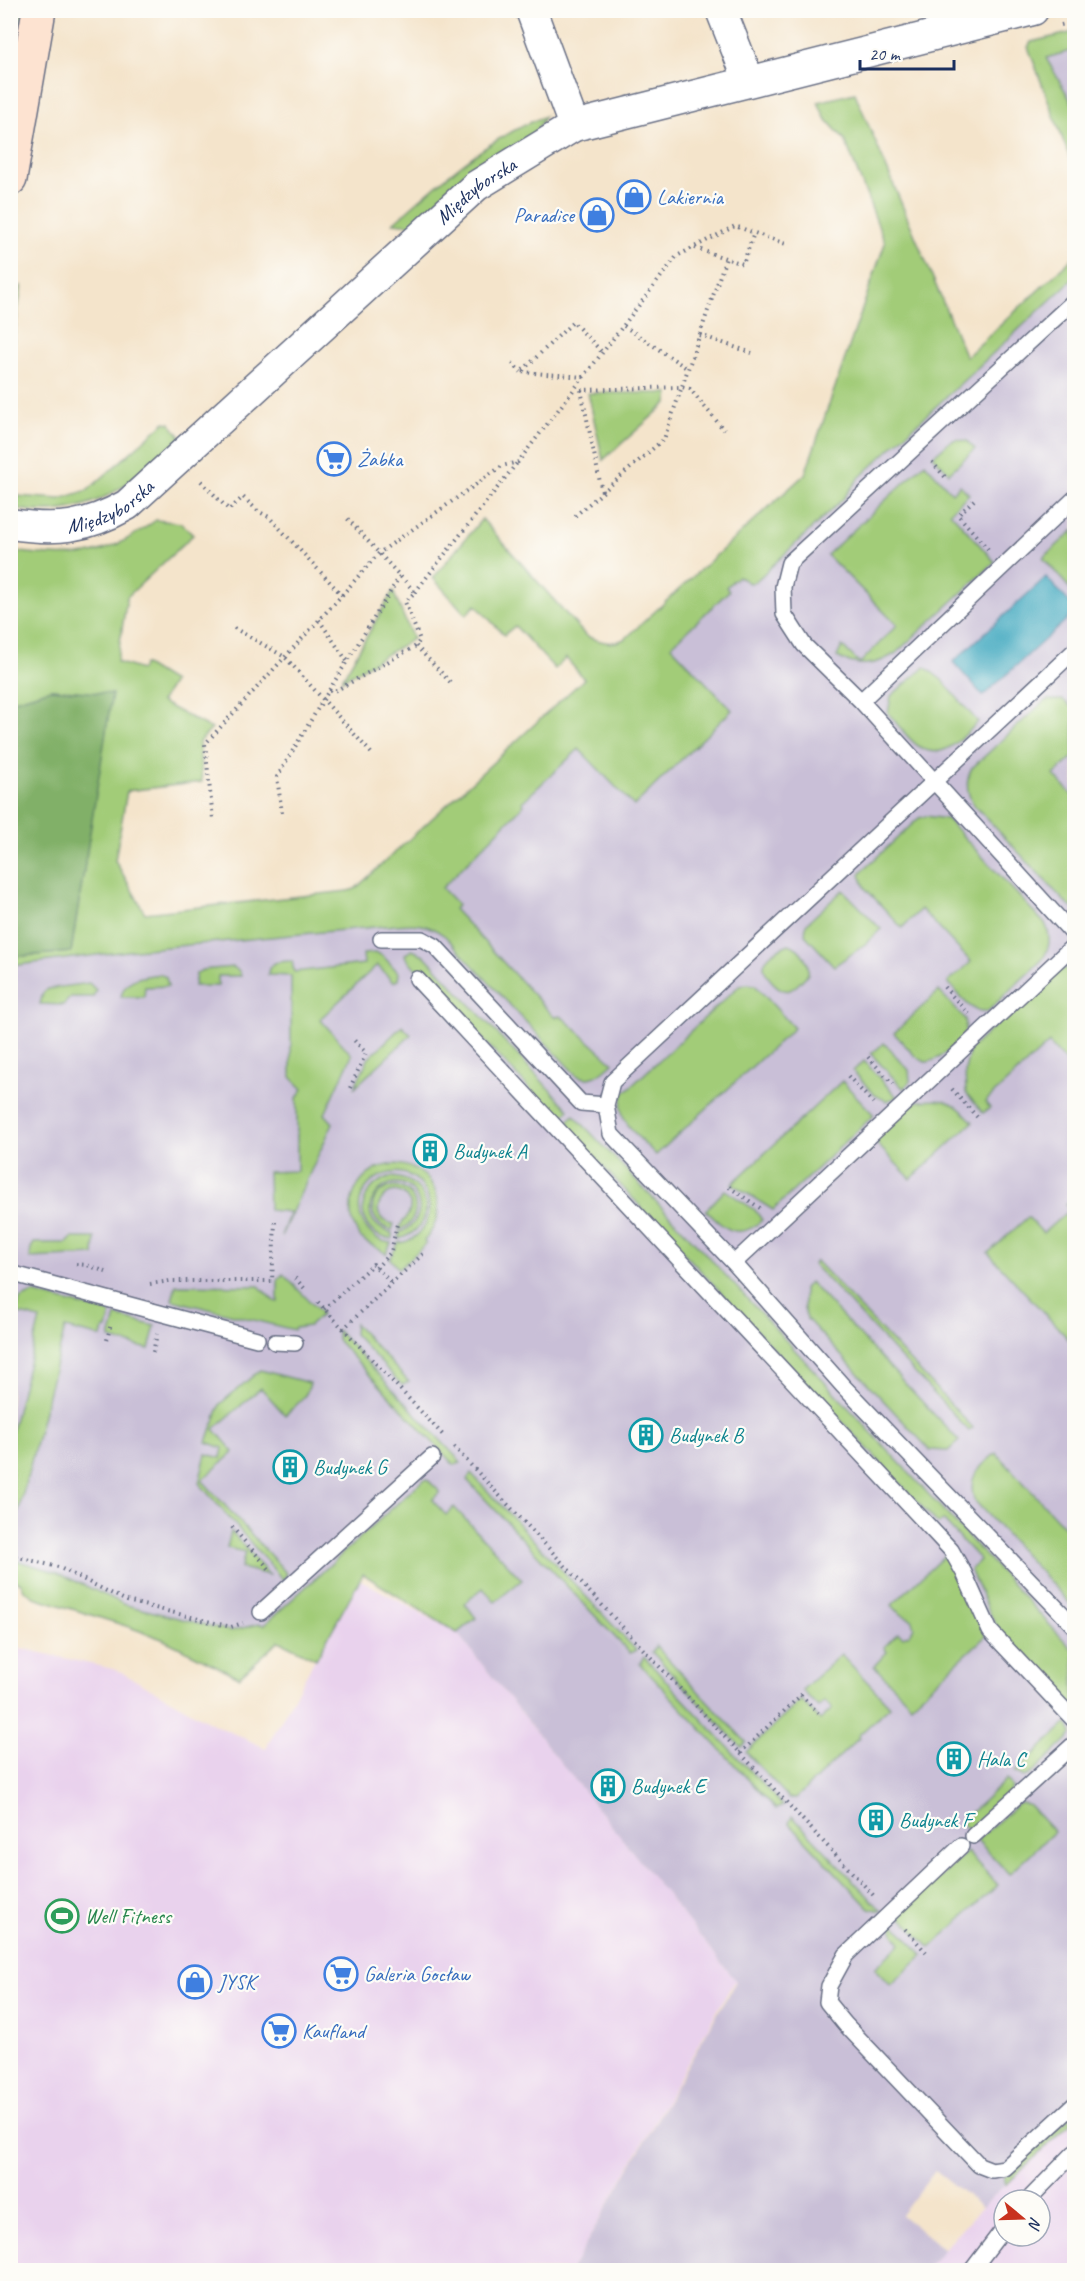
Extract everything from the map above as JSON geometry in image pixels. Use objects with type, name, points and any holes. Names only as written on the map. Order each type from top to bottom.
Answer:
[{"type":"street","points":[[12,160],[39,10]]},
{"type":"street","points":[[531,10],[574,126]]},
{"type":"street","points":[[720,10],[749,81]]},
{"type":"street","name":"Międzyborska","points":[[10,524],[39,528],[63,528],[87,524],[127,505],[476,186],[574,126],[1033,10]]},
{"type":"lane","points":[[1074,301],[789,563],[783,587],[784,614],[804,645],[861,701],[1074,935]]},
{"type":"lane","points":[[861,701],[1074,499]]},
{"type":"lane","points":[[1074,651],[612,1082],[606,1105],[610,1134],[734,1263],[843,1386],[1074,1626]]},
{"type":"lane","points":[[381,939],[422,939],[435,946],[581,1103],[606,1105]]},
{"type":"lane","points":[[734,1263],[1074,945]]},
{"type":"lane","points":[[417,979],[951,1550],[990,1630],[1074,1720]]},
{"type":"lane","points":[[10,1273],[257,1339]]},
{"type":"lane","points":[[275,1341],[295,1343]]},
{"type":"lane","points":[[255,1617],[432,1456]]},
{"type":"lane","points":[[1074,1744],[846,1954],[829,1986],[827,2002],[845,2024],[979,2165],[992,2170],[1005,2168],[1074,2105]]},
{"type":"lane","points":[[1040,2188],[1074,2153]]},
{"type":"lane","points":[[972,2271],[992,2244]]},
{"type":"path","points":[[328,692],[337,690],[416,646],[420,640],[405,602],[518,462],[678,256],[735,226],[786,244]]},
{"type":"path","points":[[694,248],[744,264],[754,233]]},
{"type":"path","points":[[575,516],[664,439],[726,258]]},
{"type":"path","points":[[521,372],[573,322],[603,353]]},
{"type":"path","points":[[624,326],[688,369]]},
{"type":"path","points":[[700,335],[752,353]]},
{"type":"path","points":[[512,363],[521,372],[585,377]]},
{"type":"path","points":[[579,384],[603,492]]},
{"type":"path","points":[[581,390],[682,387],[690,389],[724,430]]},
{"type":"path","points":[[213,819],[205,744],[379,553],[502,466],[518,462]]},
{"type":"path","points":[[201,481],[229,510],[243,497],[258,512],[269,517],[342,595]]},
{"type":"path","points":[[974,500],[958,514],[1004,566]]},
{"type":"path","points":[[346,517],[415,592]]},
{"type":"path","points":[[282,813],[278,777],[400,576]]},
{"type":"path","points":[[319,620],[347,661]]},
{"type":"path","points":[[234,628],[285,657],[374,755]]},
{"type":"path","points":[[416,646],[451,683]]},
{"type":"path","points":[[944,987],[984,1030]]},
{"type":"path","points":[[350,1088],[366,1053],[352,1038]]},
{"type":"path","points":[[868,1058],[908,1100]]},
{"type":"path","points":[[938,1073],[978,1118]]},
{"type":"path","points":[[848,1076],[887,1119]]},
{"type":"path","points":[[729,1187],[759,1207],[776,1224]]},
{"type":"path","points":[[145,1285],[170,1281],[272,1281],[274,1222]]},
{"type":"path","points":[[376,1268],[391,1252],[397,1224]]},
{"type":"path","points":[[343,1329],[425,1252]]},
{"type":"path","points":[[65,1263],[87,1265],[108,1272]]},
{"type":"path","points":[[324,1309],[373,1264],[391,1284]]},
{"type":"path","points":[[295,1278],[307,1291]]},
{"type":"path","points":[[318,1302],[443,1436]]},
{"type":"path","points":[[451,1444],[926,1952]]},
{"type":"path","points":[[232,1527],[276,1578],[282,1592]]},
{"type":"path","points":[[10,1555],[58,1567],[127,1601],[231,1627],[255,1617]]},
{"type":"path","points":[[44,1564],[45,1558]]},
{"type":"path","points":[[740,1753],[801,1695],[818,1713]]},
{"type":"shaded area","points":[[1074,32],[1074,169],[1028,47],[1031,42]]},
{"type":"shaded area","points":[[1074,257],[1074,2120],[1002,2188],[992,2188],[992,2198],[982,2207],[935,2171],[901,2215],[944,2249],[924,2270],[571,2270],[736,1981],[457,1633],[363,1574],[234,1667],[11,1569],[10,957],[380,921],[457,834]]},
{"type":"shaded area","name":"Galeria Gocław","points":[[359,1579],[457,1633],[736,1981],[571,2270],[11,2270],[11,1646],[117,1670],[215,1725],[266,1748]]},
{"type":"shaded area","points":[[1074,2120],[1074,2270],[924,2270],[992,2198],[992,2248],[1052,2248],[1052,2188],[1002,2188]]},
{"type":"green space","points":[[19,11],[23,11],[11,84],[11,58]]},
{"type":"green space","points":[[1074,32],[1074,50],[1046,58],[1074,106],[1074,169],[1028,47],[1031,42]]},
{"type":"green space","points":[[855,93],[966,357],[1074,257],[1074,278],[859,478],[843,499],[755,582],[749,583],[738,576],[726,587],[729,591],[671,646],[732,710],[634,806],[579,749],[522,802],[524,805],[442,888],[458,905],[454,909],[554,1017],[561,1016],[613,1063],[591,1078],[576,1075],[445,936],[423,925],[402,924],[136,950],[11,966],[11,957],[71,952],[111,695],[51,689],[11,701],[11,551],[71,556],[87,554],[119,543],[156,520],[181,523],[193,535],[127,597],[117,662],[141,670],[144,664],[173,682],[161,702],[212,729],[199,742],[202,782],[127,791],[115,860],[145,913],[355,889],[584,679],[566,658],[555,669],[515,626],[504,635],[476,605],[466,615],[433,578],[482,519],[586,636],[616,642],[626,638],[805,474],[885,243],[845,140],[825,118],[818,102]]},
{"type":"green space","points":[[545,116],[535,133],[484,164],[412,225],[393,223],[464,163],[502,137]]},
{"type":"green space","points":[[22,285],[11,356],[11,294]]},
{"type":"green space","points":[[588,393],[669,393],[667,403],[603,460]]},
{"type":"green space","points":[[165,422],[170,423],[181,437],[145,470],[108,496],[66,510],[16,509],[17,496],[60,499],[88,490]]},
{"type":"green space","points":[[956,439],[967,441],[975,449],[949,473],[933,456]]},
{"type":"green space","points":[[925,463],[952,493],[960,485],[969,494],[950,512],[995,562],[896,653],[874,663],[860,664],[845,661],[837,657],[842,646],[860,663],[897,625],[827,555]]},
{"type":"green space","points":[[1074,530],[1074,593],[1043,558]]},
{"type":"green space","points":[[393,591],[413,639],[341,681]]},
{"type":"green space","points":[[925,667],[942,680],[978,722],[965,736],[940,751],[931,751],[915,743],[888,713],[891,696]]},
{"type":"green space","points":[[51,689],[112,694],[71,952],[11,957],[11,701]]},
{"type":"green space","points":[[1048,700],[1063,700],[1074,709],[1074,756],[1054,775],[1074,797],[1074,909],[974,805],[967,787],[972,768]]},
{"type":"green space","points":[[926,816],[947,819],[1046,925],[1049,943],[1042,960],[988,1011],[970,1006],[948,982],[971,962],[921,909],[902,928],[865,888],[860,875],[919,818]]},
{"type":"green space","points":[[843,890],[881,929],[863,946],[834,966],[805,935],[806,924]]},
{"type":"green space","points":[[789,944],[804,956],[808,965],[808,974],[795,987],[786,990],[773,982],[766,974],[764,966],[770,955]]},
{"type":"green space","points":[[412,950],[424,955],[569,1110],[559,1120],[406,958],[405,954]]},
{"type":"green space","points":[[377,953],[383,956],[399,973],[398,980],[393,982],[377,965],[320,1019],[352,1055],[325,1114],[333,1123],[281,1236],[290,1212],[269,1210],[268,1172],[297,1171],[297,1098],[303,1089],[291,1077],[291,976],[268,975],[270,967],[272,964],[292,961],[294,972],[364,964],[363,954]]},
{"type":"green space","points":[[233,967],[239,971],[241,976],[218,976],[218,986],[194,986],[196,974],[202,970]]},
{"type":"green space","points":[[1074,967],[1074,1071],[1049,1043],[985,1102],[990,1108],[983,1113],[966,1093],[965,1070],[970,1049],[1051,974]]},
{"type":"green space","points":[[160,974],[166,977],[168,986],[145,987],[144,997],[121,997],[130,981]]},
{"type":"green space","points":[[89,983],[96,990],[93,997],[71,997],[63,1005],[40,1004],[43,993],[47,989]]},
{"type":"green space","points":[[755,985],[794,1028],[656,1155],[636,1135],[625,1119],[621,1102],[624,1093],[739,986]]},
{"type":"green space","points":[[939,991],[965,1019],[966,1025],[964,1034],[952,1048],[935,1059],[925,1062],[915,1056],[894,1033]]},
{"type":"green space","points":[[402,1026],[411,1035],[354,1088],[368,1059]]},
{"type":"green space","points":[[884,1043],[909,1070],[910,1081],[904,1089],[871,1054]]},
{"type":"green space","points":[[864,1061],[897,1097],[887,1101],[876,1096],[853,1071]]},
{"type":"green space","points":[[842,1081],[874,1115],[773,1210],[732,1184]]},
{"type":"green space","points":[[919,1101],[950,1102],[973,1122],[911,1179],[873,1140],[913,1103]]},
{"type":"green space","points":[[574,1115],[1074,1651],[1074,1709],[996,1626],[970,1570],[980,1560],[943,1520],[938,1524],[564,1125]]},
{"type":"green space","points":[[396,1164],[410,1167],[422,1174],[436,1193],[438,1205],[437,1217],[424,1241],[426,1244],[399,1269],[390,1259],[398,1243],[407,1241],[422,1230],[429,1213],[427,1195],[423,1187],[412,1177],[399,1173],[386,1174],[374,1180],[365,1189],[360,1201],[360,1215],[372,1234],[391,1243],[386,1254],[360,1237],[352,1220],[351,1209],[352,1197],[364,1178],[384,1166]]},
{"type":"green space","points":[[389,1177],[403,1179],[414,1185],[422,1193],[425,1204],[425,1214],[421,1224],[412,1233],[399,1239],[399,1233],[413,1223],[419,1213],[416,1196],[407,1186],[396,1183],[385,1186],[376,1194],[371,1204],[371,1215],[377,1225],[392,1233],[392,1239],[380,1236],[371,1230],[365,1221],[363,1211],[364,1201],[369,1191],[377,1183]]},
{"type":"green space","points":[[396,1186],[410,1194],[416,1207],[412,1220],[399,1230],[408,1215],[410,1203],[403,1194],[395,1191],[388,1193],[379,1206],[379,1214],[384,1220],[394,1224],[392,1230],[377,1220],[373,1214],[373,1206],[379,1193],[386,1188]]},
{"type":"green space","points":[[725,1190],[755,1210],[762,1220],[746,1230],[739,1231],[719,1223],[706,1210]]},
{"type":"green space","points":[[1074,1198],[1074,1345],[988,1253],[1028,1217],[1043,1233],[1069,1210],[1066,1205]]},
{"type":"green space","points":[[72,1238],[95,1238],[94,1255],[30,1258],[34,1243],[67,1243]]},
{"type":"green space","points":[[816,1261],[973,1428],[969,1431],[813,1264]]},
{"type":"green space","points":[[283,1274],[322,1314],[309,1326],[294,1330],[172,1300],[176,1285],[259,1286],[274,1301],[278,1302],[278,1279]]},
{"type":"green space","points":[[810,1282],[959,1441],[948,1451],[930,1450],[807,1319],[804,1309],[804,1288]]},
{"type":"green space","points":[[33,1293],[111,1313],[107,1329],[104,1328],[102,1337],[65,1328],[11,1541],[11,1434],[40,1319],[16,1313],[20,1299]]},
{"type":"green space","points":[[116,1316],[155,1326],[149,1349],[110,1339]]},
{"type":"green space","points":[[355,1324],[409,1382],[402,1385],[354,1334]]},
{"type":"green space","points":[[337,1330],[461,1462],[454,1465],[337,1340]]},
{"type":"green space","points":[[260,1370],[310,1383],[309,1388],[300,1401],[285,1415],[261,1388],[214,1429],[234,1452],[202,1480],[287,1574],[283,1580],[199,1483],[206,1454],[221,1458],[223,1448],[207,1442],[220,1404]]},
{"type":"green space","points":[[996,1453],[1074,1537],[1074,1608],[974,1500],[973,1478]]},
{"type":"green space","points":[[471,1473],[636,1650],[630,1653],[467,1480]]},
{"type":"green space","points":[[427,1479],[440,1492],[432,1500],[446,1515],[454,1507],[522,1580],[495,1602],[483,1588],[465,1603],[476,1618],[457,1633],[363,1574],[316,1659],[279,1641],[239,1677],[162,1639],[34,1597],[24,1590],[21,1583],[11,1579],[11,1559],[56,1572],[126,1605],[230,1631],[259,1624],[264,1625],[423,1480]]},
{"type":"green space","points":[[231,1531],[269,1575],[241,1568],[245,1552],[227,1548]]},
{"type":"green space","points":[[945,1555],[949,1555],[986,1636],[911,1705],[874,1666],[887,1652],[884,1647],[898,1633],[903,1637],[910,1634],[914,1627],[911,1619],[899,1613],[892,1605]]},
{"type":"green space","points":[[656,1646],[746,1742],[741,1747],[652,1652]]},
{"type":"green space","points":[[841,1654],[890,1706],[796,1798],[789,1798],[746,1752],[801,1700],[820,1720],[832,1709],[825,1701],[818,1707],[802,1690]]},
{"type":"green space","points":[[644,1657],[783,1806],[776,1809],[640,1664]]},
{"type":"green space","points":[[1067,1723],[1072,1733],[1068,1739],[1031,1774],[1024,1777],[1015,1772]]},
{"type":"green space","points":[[1007,1779],[1012,1787],[1010,1793],[969,1831],[961,1822]]},
{"type":"green space","points":[[1022,1803],[1030,1806],[1054,1832],[1009,1874],[977,1840]]},
{"type":"green space","points":[[792,1816],[882,1911],[869,1908],[789,1823]]},
{"type":"green space","points":[[967,1852],[998,1885],[930,1948],[899,1915]]},
{"type":"green space","points":[[894,1924],[923,1955],[891,1985],[875,1968],[901,1943],[894,1934],[892,1926]]},
{"type":"green space","points":[[1074,2113],[1074,2120],[1006,2185],[1004,2177]]},
{"type":"water","points":[[1046,577],[1074,607],[1074,613],[983,696],[953,662]]},
{"type":"place","name":"Lakiernia","points":[[634,197]]},
{"type":"place","name":"Paradise","points":[[597,215]]},
{"type":"place","name":"Żabka","points":[[334,459]]},
{"type":"place","name":"Budynek A","points":[[430,1151]]},
{"type":"place","name":"Budynek B","points":[[646,1435]]},
{"type":"place","name":"Budynek G","points":[[290,1467]]},
{"type":"place","name":"Hala C","points":[[954,1759]]},
{"type":"place","name":"Budynek E","points":[[608,1786]]},
{"type":"place","name":"Budynek F","points":[[876,1820]]},
{"type":"place","name":"Well Fitness","points":[[62,1916]]},
{"type":"place","name":"Galeria Gocław","points":[[341,1974]]},
{"type":"place","name":"JYSK","points":[[195,1982]]},
{"type":"place","name":"Kaufland","points":[[279,2031]]}]
